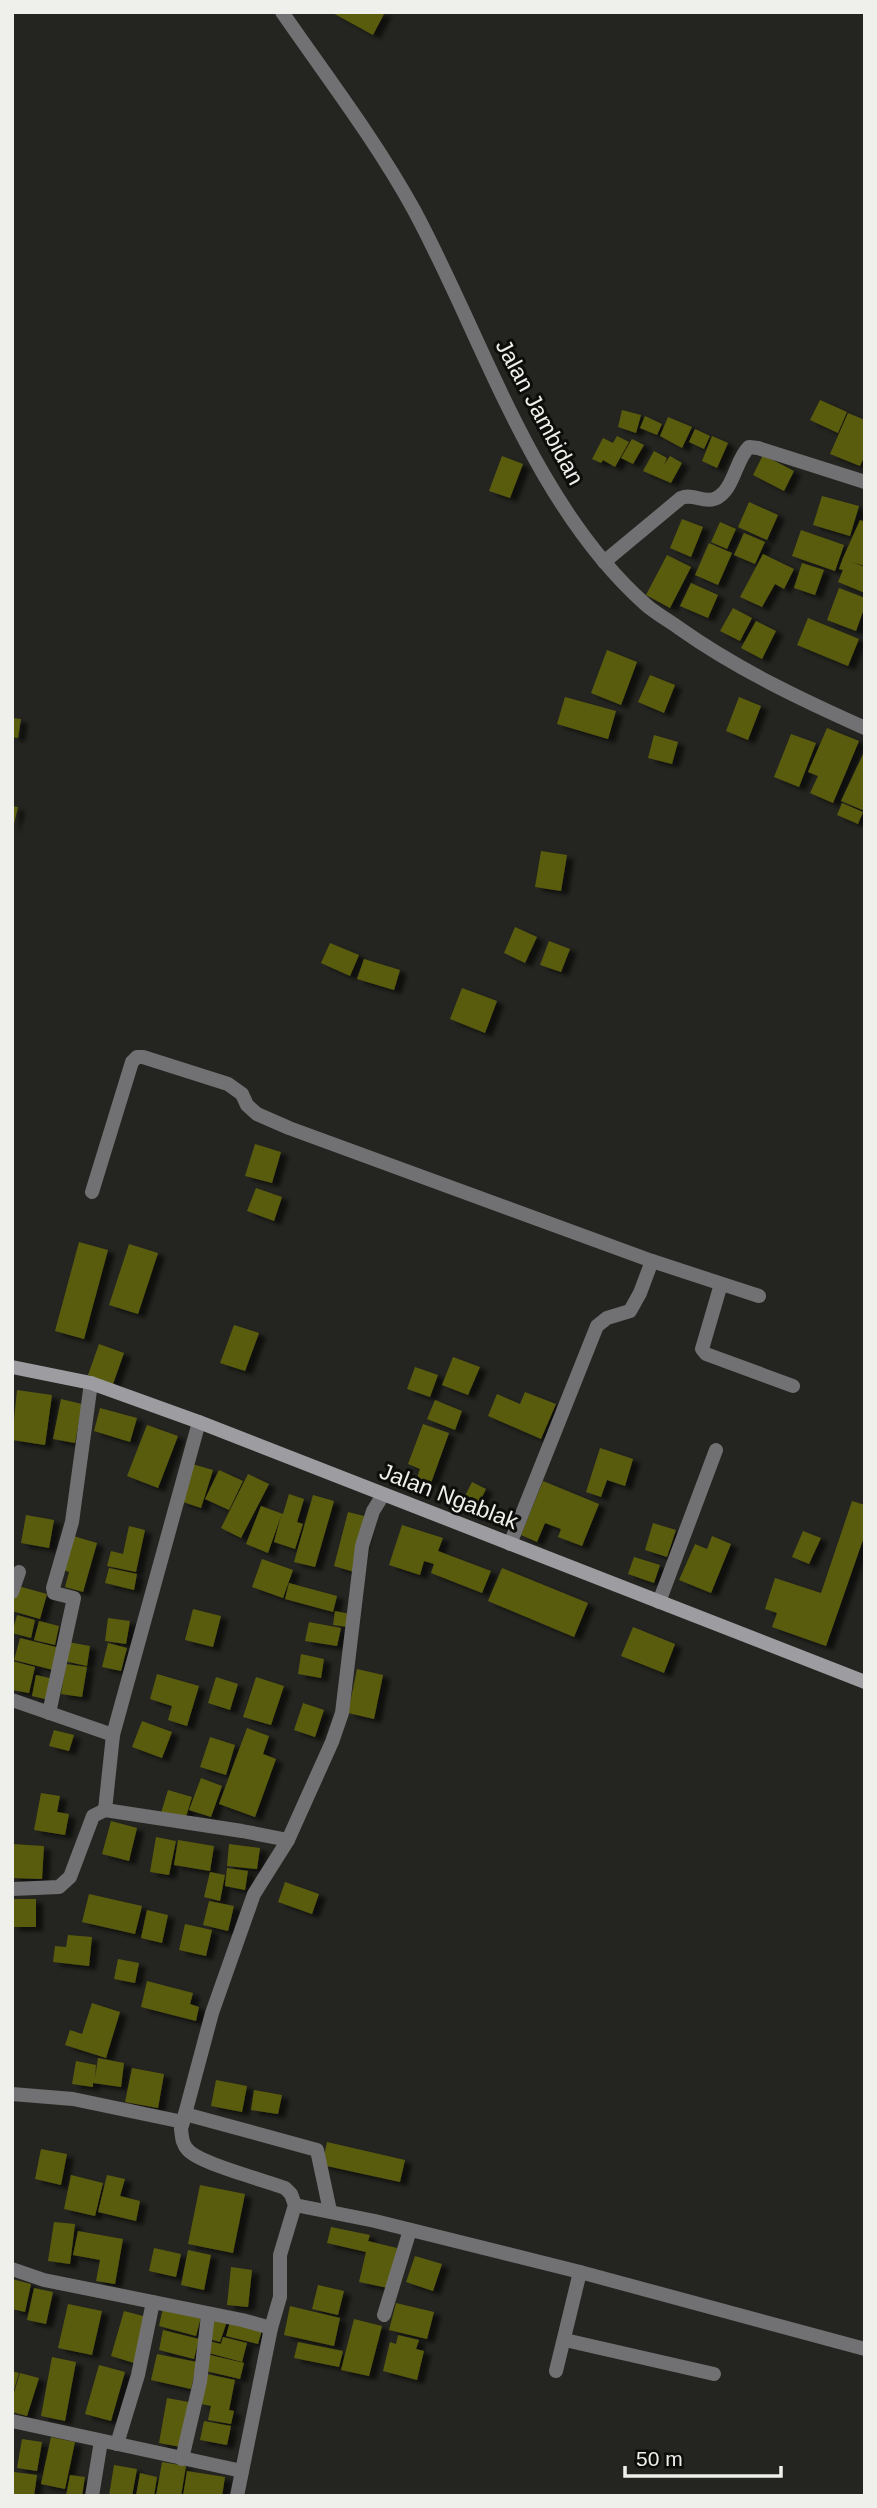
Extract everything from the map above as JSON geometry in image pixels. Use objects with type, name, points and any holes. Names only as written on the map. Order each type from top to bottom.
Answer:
[{"type":"street","name":"Jalan Jambidan","points":[[282,12],[378,151],[414,209],[524,440],[550,484],[604,562],[647,606],[716,655],[864,728]]},
{"type":"street","points":[[604,562],[681,498],[691,496],[709,500],[720,496],[749,447],[865,482]]},
{"type":"street","points":[[92,1192],[132,1062],[137,1057],[143,1057],[228,1084],[242,1094],[247,1105],[257,1114],[289,1128],[652,1261],[759,1296]]},
{"type":"street","points":[[510,1544],[597,1325],[607,1318],[630,1311],[652,1261]]},
{"type":"street","points":[[722,1284],[702,1349],[706,1354],[793,1386]]},
{"type":"street","name":"Jalan Ngablak","points":[[12,1367],[91,1383],[199,1422],[865,1682]]},
{"type":"street","points":[[49,1713],[74,1598],[54,1593],[53,1588],[72,1522],[91,1383]]},
{"type":"street","points":[[105,1811],[113,1735],[199,1422]]},
{"type":"street","points":[[659,1602],[716,1450]]},
{"type":"street","points":[[237,2496],[271,2328],[280,2297],[280,2255],[295,2205],[291,2194],[285,2188],[209,2161],[188,2150],[182,2141],[184,2118],[212,2013],[245,1917],[254,1894],[288,1840],[332,1742],[342,1713],[362,1546],[373,1511],[383,1495]]},
{"type":"street","points":[[12,1592],[19,1572]]},
{"type":"street","points":[[12,1700],[113,1735]]},
{"type":"street","points":[[12,1889],[59,1887],[70,1877],[93,1816],[105,1811],[288,1840]]},
{"type":"street","points":[[12,2094],[72,2099],[184,2118],[317,2150],[330,2211]]},
{"type":"street","points":[[295,2205],[330,2211],[580,2272],[865,2349]]},
{"type":"street","points":[[384,2315],[410,2230]]},
{"type":"street","points":[[12,2269],[44,2280],[271,2328]]},
{"type":"street","points":[[556,2371],[580,2272]]},
{"type":"street","points":[[117,2444],[138,2375],[153,2302]]},
{"type":"street","points":[[182,2459],[200,2382],[208,2315]]},
{"type":"street","points":[[565,2340],[714,2374]]},
{"type":"street","points":[[12,2421],[242,2471]]},
{"type":"street","points":[[92,2496],[101,2441]]},
{"type":"building","points":[[331,12],[385,12],[373,35]]},
{"type":"building","points":[[820,400],[847,412],[838,433],[810,420]]},
{"type":"building","points":[[622,410],[641,415],[636,433],[618,427]]},
{"type":"building","points":[[848,413],[865,420],[865,455],[860,466],[830,454]]},
{"type":"building","points":[[645,416],[662,424],[657,435],[640,428]]},
{"type":"building","points":[[668,417],[692,427],[682,448],[660,436]]},
{"type":"building","points":[[695,429],[710,436],[704,449],[689,442]]},
{"type":"building","points":[[617,436],[629,442],[615,467],[603,460],[601,463],[592,459],[603,438],[613,443]]},
{"type":"building","points":[[712,436],[728,443],[717,468],[702,461]]},
{"type":"building","points":[[632,439],[644,445],[633,464],[621,458]]},
{"type":"building","points":[[654,451],[667,458],[664,465],[670,456],[682,463],[671,483],[643,471]]},
{"type":"building","points":[[763,455],[794,471],[784,491],[753,475]]},
{"type":"building","points":[[502,456],[523,464],[510,498],[489,491]]},
{"type":"building","points":[[822,496],[859,506],[850,536],[813,525]]},
{"type":"building","points":[[749,502],[778,515],[767,540],[738,527]]},
{"type":"building","points":[[682,519],[703,527],[691,557],[670,548]]},
{"type":"building","points":[[860,520],[865,522],[865,566],[851,562],[865,567],[865,593],[838,582],[843,570],[839,569]]},
{"type":"building","points":[[720,522],[736,529],[727,549],[711,542]]},
{"type":"building","points":[[801,530],[844,545],[835,571],[792,556]]},
{"type":"building","points":[[744,533],[765,542],[755,564],[734,555]]},
{"type":"building","points":[[709,543],[732,553],[718,585],[695,575]]},
{"type":"building","points":[[763,554],[794,569],[784,589],[775,584],[762,607],[740,597]]},
{"type":"building","points":[[667,555],[691,567],[670,608],[646,595]]},
{"type":"building","points":[[802,563],[824,570],[815,595],[794,588]]},
{"type":"building","points":[[691,583],[718,595],[708,618],[680,606]]},
{"type":"building","points":[[839,588],[865,598],[865,606],[856,631],[827,620]]},
{"type":"building","points":[[733,608],[752,618],[740,641],[720,631]]},
{"type":"building","points":[[808,618],[859,639],[848,666],[797,645]]},
{"type":"building","points":[[756,621],[776,631],[762,659],[741,648]]},
{"type":"building","points":[[607,650],[637,662],[621,705],[591,693]]},
{"type":"building","points":[[650,675],[675,685],[664,713],[638,702]]},
{"type":"building","points":[[565,697],[616,711],[608,739],[557,724]]},
{"type":"building","points":[[739,697],[761,706],[748,740],[726,731]]},
{"type":"building","points":[[12,718],[21,719],[18,738],[12,737]]},
{"type":"building","points":[[827,728],[859,741],[833,803],[810,793],[818,776],[808,772]]},
{"type":"building","points":[[791,734],[816,743],[799,787],[774,777]]},
{"type":"building","points":[[654,735],[678,742],[672,764],[648,758]]},
{"type":"building","points":[[865,750],[865,811],[841,801]]},
{"type":"building","points":[[842,803],[863,812],[858,824],[837,815]]},
{"type":"building","points":[[12,806],[18,807],[13,828],[12,828]]},
{"type":"building","points":[[541,851],[567,855],[561,891],[535,887]]},
{"type":"building","points":[[515,927],[537,937],[525,963],[504,953]]},
{"type":"building","points":[[549,941],[570,949],[561,972],[540,965]]},
{"type":"building","points":[[330,943],[359,955],[350,976],[321,963]]},
{"type":"building","points":[[364,959],[400,970],[394,990],[357,979]]},
{"type":"building","points":[[462,988],[497,1001],[485,1033],[450,1019]]},
{"type":"building","points":[[255,1144],[281,1152],[272,1183],[245,1176]]},
{"type":"building","points":[[256,1188],[282,1197],[274,1221],[247,1211]]},
{"type":"building","points":[[79,1242],[108,1250],[84,1339],[55,1331]]},
{"type":"building","points":[[129,1244],[158,1253],[138,1314],[109,1305]]},
{"type":"building","points":[[234,1325],[259,1333],[245,1371],[220,1363]]},
{"type":"building","points":[[99,1344],[124,1353],[113,1384],[88,1375]]},
{"type":"building","points":[[453,1357],[480,1367],[468,1395],[442,1385]]},
{"type":"building","points":[[415,1367],[438,1375],[430,1397],[407,1389]]},
{"type":"building","points":[[17,1390],[52,1395],[45,1445],[12,1440]]},
{"type":"building","points":[[525,1392],[556,1404],[541,1439],[488,1416],[497,1394],[520,1404]]},
{"type":"building","points":[[61,1399],[82,1404],[75,1443],[53,1439]]},
{"type":"building","points":[[435,1400],[462,1411],[455,1430],[427,1419]]},
{"type":"building","points":[[100,1408],[137,1418],[130,1442],[94,1431]]},
{"type":"building","points":[[423,1424],[449,1433],[431,1483],[417,1478],[420,1469],[408,1464]]},
{"type":"building","points":[[147,1425],[178,1436],[158,1488],[127,1476]]},
{"type":"building","points":[[600,1448],[633,1459],[625,1486],[607,1480],[601,1497],[586,1492]]},
{"type":"building","points":[[192,1464],[213,1470],[201,1508],[180,1501]]},
{"type":"building","points":[[219,1470],[243,1481],[229,1510],[205,1499]]},
{"type":"building","points":[[248,1474],[269,1484],[241,1538],[221,1528]]},
{"type":"building","points":[[543,1481],[599,1504],[582,1546],[558,1537],[561,1529],[545,1523],[537,1542],[521,1535]]},
{"type":"building","points":[[472,1482],[486,1489],[474,1513],[460,1506]]},
{"type":"building","points":[[289,1494],[304,1499],[297,1522],[303,1524],[295,1549],[274,1542],[281,1516],[268,1553],[246,1544],[261,1506],[283,1514]]},
{"type":"building","points":[[313,1495],[334,1501],[315,1567],[294,1562]]},
{"type":"building","points":[[852,1501],[865,1505],[865,1534],[826,1646],[772,1627],[777,1613],[765,1609],[775,1578],[821,1593]]},
{"type":"building","points":[[348,1512],[368,1517],[354,1572],[334,1566]]},
{"type":"building","points":[[26,1515],[54,1520],[49,1548],[21,1543]]},
{"type":"building","points":[[653,1523],[676,1530],[667,1557],[645,1550]]},
{"type":"building","points":[[402,1525],[443,1538],[438,1551],[491,1571],[482,1593],[431,1573],[434,1564],[424,1561],[420,1575],[389,1565]]},
{"type":"building","points":[[129,1526],[145,1530],[136,1572],[107,1566],[111,1551],[123,1554]]},
{"type":"building","points":[[803,1531],[821,1538],[809,1564],[792,1557]]},
{"type":"building","points":[[70,1535],[97,1543],[83,1592],[65,1587],[69,1572],[61,1569]]},
{"type":"building","points":[[712,1536],[731,1544],[711,1593],[679,1580],[695,1544],[707,1549]]},
{"type":"building","points":[[634,1557],[660,1565],[654,1583],[628,1574]]},
{"type":"building","points":[[262,1559],[293,1570],[283,1598],[252,1587]]},
{"type":"building","points":[[109,1568],[137,1574],[134,1590],[105,1583]]},
{"type":"building","points":[[502,1568],[588,1603],[574,1637],[488,1601]]},
{"type":"building","points":[[289,1583],[337,1596],[333,1612],[285,1599]]},
{"type":"building","points":[[18,1586],[47,1594],[40,1619],[12,1611],[12,1600]]},
{"type":"building","points":[[193,1609],[221,1616],[213,1647],[185,1640]]},
{"type":"building","points":[[335,1611],[350,1614],[348,1627],[333,1625]]},
{"type":"building","points":[[17,1615],[35,1620],[31,1638],[12,1633]]},
{"type":"building","points":[[108,1618],[130,1621],[126,1644],[105,1641]]},
{"type":"building","points":[[39,1621],[59,1626],[55,1645],[34,1640]]},
{"type":"building","points":[[309,1622],[341,1628],[337,1646],[305,1641]]},
{"type":"building","points":[[633,1627],[675,1644],[664,1673],[621,1656]]},
{"type":"building","points":[[20,1638],[60,1648],[53,1670],[14,1660]]},
{"type":"building","points":[[68,1642],[90,1646],[87,1666],[64,1661]]},
{"type":"building","points":[[108,1643],[127,1648],[121,1671],[102,1667]]},
{"type":"building","points":[[301,1654],[324,1659],[321,1678],[298,1674]]},
{"type":"building","points":[[12,1661],[35,1667],[29,1693],[12,1690]]},
{"type":"building","points":[[66,1664],[87,1667],[82,1697],[61,1694]]},
{"type":"building","points":[[357,1669],[383,1675],[374,1719],[348,1713]]},
{"type":"building","points":[[157,1674],[199,1686],[187,1726],[168,1720],[172,1706],[150,1699]]},
{"type":"building","points":[[36,1675],[54,1679],[49,1700],[32,1696]]},
{"type":"building","points":[[216,1677],[238,1684],[230,1710],[208,1703]]},
{"type":"building","points":[[256,1677],[284,1686],[271,1725],[243,1717]]},
{"type":"building","points":[[303,1703],[324,1710],[315,1737],[294,1730]]},
{"type":"building","points":[[142,1721],[172,1732],[162,1758],[132,1747]]},
{"type":"building","points":[[247,1728],[269,1736],[263,1754],[276,1759],[255,1817],[219,1804]]},
{"type":"building","points":[[54,1730],[74,1735],[69,1751],[49,1746]]},
{"type":"building","points":[[210,1737],[235,1745],[226,1775],[200,1767]]},
{"type":"building","points":[[201,1778],[222,1786],[211,1817],[189,1810]]},
{"type":"building","points":[[168,1790],[192,1797],[185,1820],[161,1813]]},
{"type":"building","points":[[41,1793],[60,1796],[57,1812],[69,1814],[65,1835],[34,1830]]},
{"type":"building","points":[[111,1821],[137,1828],[129,1861],[102,1854]]},
{"type":"building","points":[[156,1837],[176,1841],[169,1875],[150,1872]]},
{"type":"building","points":[[178,1840],[214,1846],[210,1871],[174,1865]]},
{"type":"building","points":[[12,1844],[44,1846],[42,1879],[12,1878]]},
{"type":"building","points":[[229,1844],[260,1848],[257,1869],[227,1866]]},
{"type":"building","points":[[227,1868],[248,1871],[245,1890],[225,1886]]},
{"type":"building","points":[[210,1872],[225,1875],[220,1901],[204,1897]]},
{"type":"building","points":[[285,1882],[319,1894],[312,1914],[278,1902]]},
{"type":"building","points":[[89,1894],[142,1906],[135,1934],[82,1922]]},
{"type":"building","points":[[12,1899],[36,1899],[36,1927],[12,1927]]},
{"type":"building","points":[[209,1901],[234,1906],[228,1931],[203,1925]]},
{"type":"building","points":[[147,1910],[168,1915],[162,1943],[141,1938]]},
{"type":"building","points":[[185,1924],[212,1930],[206,1956],[179,1950]]},
{"type":"building","points":[[68,1935],[92,1937],[89,1966],[53,1962],[55,1946],[66,1947]]},
{"type":"building","points":[[118,1959],[139,1963],[135,1983],[114,1979]]},
{"type":"building","points":[[147,1981],[193,1993],[190,2004],[199,2007],[196,2021],[141,2007]]},
{"type":"building","points":[[92,2003],[120,2012],[106,2058],[65,2045],[70,2030],[82,2034]]},
{"type":"building","points":[[98,2058],[124,2063],[121,2087],[93,2083],[93,2087],[72,2084],[76,2061],[96,2065],[95,2078]]},
{"type":"building","points":[[132,2068],[164,2074],[158,2108],[125,2102]]},
{"type":"building","points":[[216,2080],[247,2086],[242,2112],[211,2106]]},
{"type":"building","points":[[254,2090],[282,2095],[278,2114],[251,2110]]},
{"type":"building","points":[[327,2142],[405,2160],[400,2182],[322,2165]]},
{"type":"building","points":[[41,2149],[67,2154],[61,2185],[35,2179]]},
{"type":"building","points":[[71,2175],[103,2183],[95,2216],[64,2209]]},
{"type":"building","points":[[107,2175],[125,2179],[120,2196],[140,2201],[136,2221],[98,2212]]},
{"type":"building","points":[[200,2185],[245,2194],[233,2253],[188,2244]]},
{"type":"building","points":[[54,2222],[75,2224],[70,2264],[48,2261]]},
{"type":"building","points":[[331,2227],[370,2235],[368,2241],[397,2248],[388,2288],[359,2282],[366,2252],[327,2243]]},
{"type":"building","points":[[78,2231],[123,2239],[115,2284],[96,2281],[100,2260],[73,2255]]},
{"type":"building","points":[[154,2248],[181,2254],[176,2277],[149,2271]]},
{"type":"building","points":[[188,2250],[211,2255],[204,2290],[181,2285]]},
{"type":"building","points":[[415,2256],[442,2264],[433,2291],[406,2282]]},
{"type":"building","points":[[231,2267],[252,2270],[248,2307],[227,2305]]},
{"type":"building","points":[[12,2279],[31,2284],[25,2312],[12,2309]]},
{"type":"building","points":[[318,2285],[344,2291],[338,2315],[312,2309]]},
{"type":"building","points":[[34,2288],[53,2292],[46,2324],[27,2320]]},
{"type":"building","points":[[396,2303],[434,2312],[427,2339],[389,2330]]},
{"type":"building","points":[[68,2304],[102,2311],[92,2355],[58,2348]]},
{"type":"building","points":[[290,2306],[340,2318],[334,2346],[284,2335]]},
{"type":"building","points":[[163,2308],[201,2317],[196,2336],[159,2326]]},
{"type":"building","points":[[124,2311],[147,2317],[134,2363],[111,2356]]},
{"type":"building","points":[[212,2317],[227,2321],[220,2342],[206,2338]]},
{"type":"building","points":[[354,2319],[382,2326],[369,2376],[341,2370]]},
{"type":"building","points":[[230,2322],[262,2330],[258,2344],[226,2336]]},
{"type":"building","points":[[163,2330],[199,2339],[194,2359],[159,2350]]},
{"type":"building","points":[[398,2335],[419,2340],[416,2349],[424,2351],[417,2380],[383,2371],[390,2342],[396,2344]]},
{"type":"building","points":[[223,2337],[247,2343],[242,2362],[205,2352],[208,2341],[221,2344]]},
{"type":"building","points":[[298,2342],[343,2351],[339,2367],[294,2358]]},
{"type":"building","points":[[157,2354],[197,2362],[191,2389],[151,2380]]},
{"type":"building","points":[[210,2355],[244,2363],[240,2379],[206,2371]]},
{"type":"building","points":[[52,2357],[76,2362],[65,2421],[41,2416]]},
{"type":"building","points":[[99,2365],[125,2372],[111,2421],[85,2414]]},
{"type":"building","points":[[12,2371],[19,2373],[13,2393],[12,2393]]},
{"type":"building","points":[[20,2373],[39,2378],[27,2416],[12,2412],[12,2399]]},
{"type":"building","points":[[207,2374],[235,2380],[229,2410],[234,2411],[231,2424],[208,2420],[211,2406],[201,2404]]},
{"type":"building","points":[[167,2398],[189,2402],[181,2447],[159,2443]]},
{"type":"building","points":[[204,2421],[231,2426],[227,2445],[200,2440]]},
{"type":"building","points":[[51,2437],[75,2442],[65,2489],[41,2484]]},
{"type":"building","points":[[22,2439],[42,2442],[37,2471],[17,2468]]},
{"type":"building","points":[[162,2462],[186,2466],[181,2496],[156,2496]]},
{"type":"building","points":[[114,2465],[137,2469],[132,2496],[109,2496]]},
{"type":"building","points":[[187,2471],[225,2477],[222,2496],[183,2496]]},
{"type":"building","points":[[14,2472],[37,2475],[34,2496],[12,2496]]},
{"type":"building","points":[[140,2473],[157,2477],[154,2496],[136,2496]]},
{"type":"building","points":[[70,2475],[85,2477],[82,2496],[66,2496]]}]
